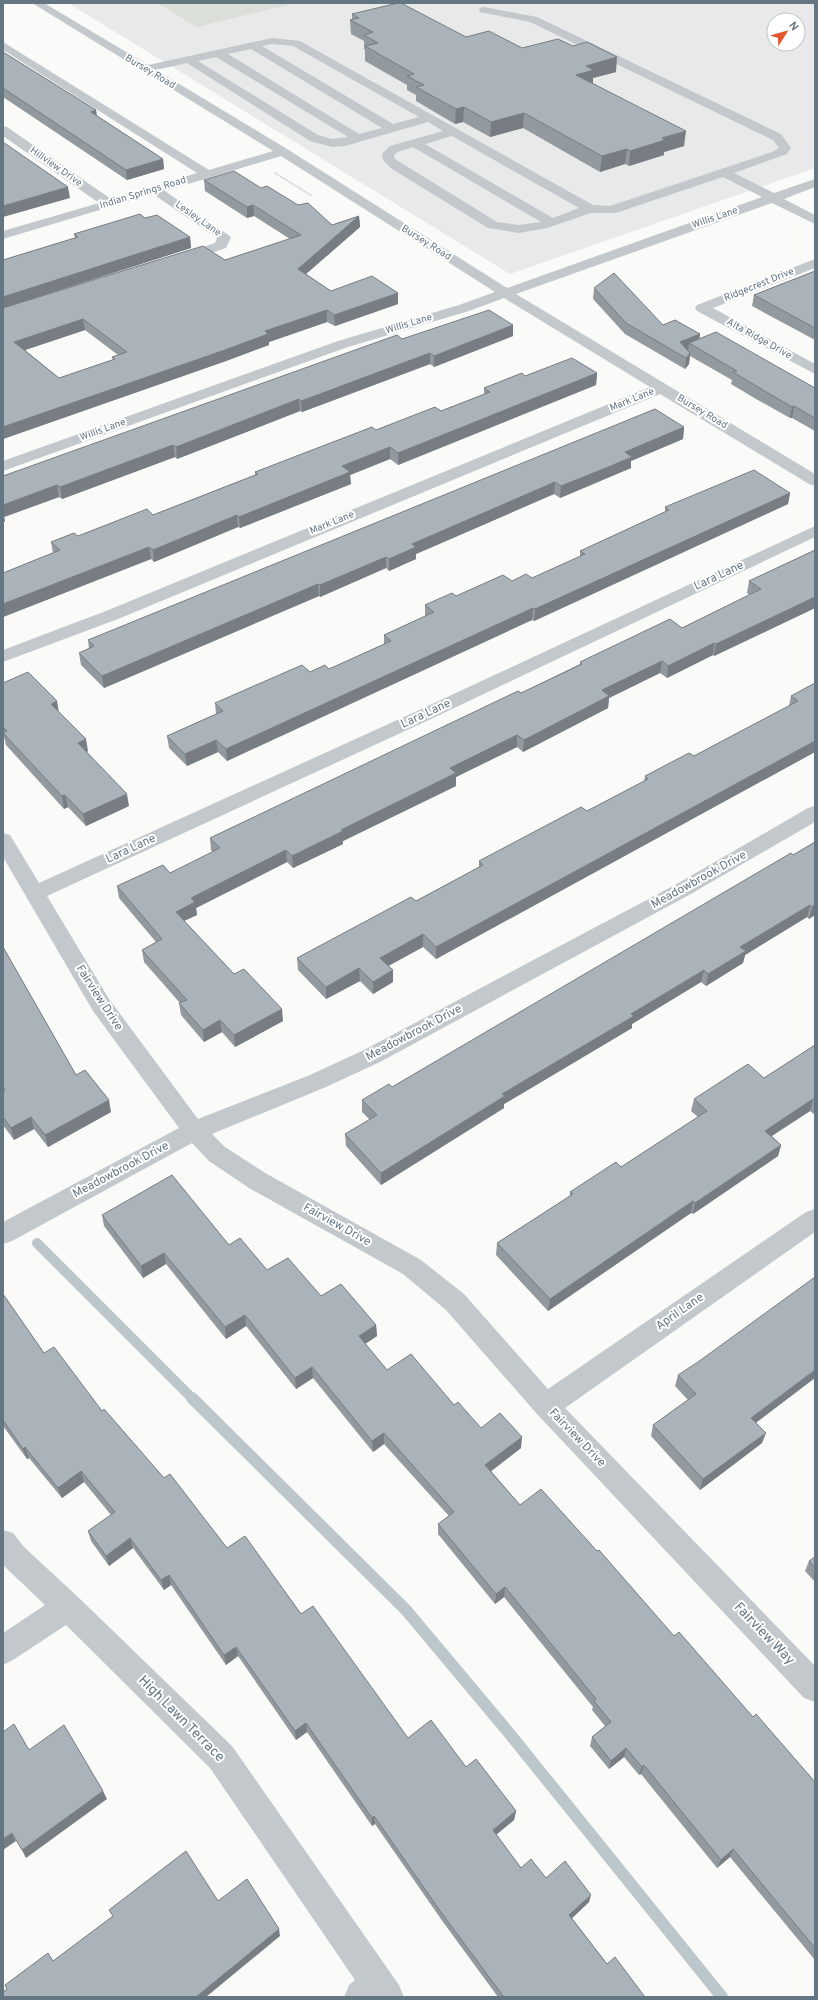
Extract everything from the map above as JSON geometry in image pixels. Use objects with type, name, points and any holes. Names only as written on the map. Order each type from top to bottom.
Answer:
[{"type":"street","name":"Bursey Road","points":[[37,3],[283,152],[506,293],[815,481]]},
{"type":"street","points":[[453,132],[394,149],[388,154],[389,160],[396,166],[493,225],[519,230],[531,229],[590,209],[611,210],[783,152],[785,148],[784,144],[777,137],[533,19],[484,10]]},
{"type":"street","points":[[147,69],[272,41],[296,44],[590,209]]},
{"type":"street","points":[[3,45],[207,174]]},
{"type":"street","points":[[252,45],[391,128]]},
{"type":"street","points":[[218,53],[357,138]]},
{"type":"street","points":[[189,60],[314,138],[332,143],[357,138],[428,118]]},
{"type":"street","name":"Hillview Drive","points":[[3,130],[108,203]]},
{"type":"street","points":[[415,143],[551,222]]},
{"type":"street","name":"Indian Springs Road","points":[[3,235],[283,152]]},
{"type":"street","points":[[723,172],[815,220]]},
{"type":"street","name":"Willis Lane","points":[[3,466],[342,344],[464,308],[815,183]]},
{"type":"street","name":"Lesley Lane","points":[[154,189],[224,237],[221,245],[167,263]]},
{"type":"street","name":"Ridgecrest Drive","points":[[702,308],[815,263]]},
{"type":"street","name":"Alta Ridge Drive","points":[[702,308],[815,370]]},
{"type":"street","name":"Mark Lane","points":[[3,656],[112,615],[661,388]]},
{"type":"street","name":"Lara Lane","points":[[35,893],[424,714],[815,531]]},
{"type":"street","name":"Meadowbrook Drive","points":[[3,1234],[194,1131],[318,1081],[372,1056],[682,890],[815,813]]},
{"type":"street","name":"Fairview Drive","points":[[3,840],[101,1005],[194,1131],[217,1154],[258,1181],[412,1267],[455,1302],[546,1406],[713,1581]]},
{"type":"street","name":"April Lane","points":[[546,1406],[815,1219]]},
{"type":"street","name":"High Lawn Terrace","points":[[3,1543],[14,1557],[68,1607],[221,1757],[375,1992]]},
{"type":"street","name":"Fairview Way","points":[[713,1581],[815,1687]]},
{"type":"street","points":[[3,1650],[68,1607]]},
{"type":"shaded area","points":[[68,3],[815,3],[815,168],[510,274]]},
{"type":"shaded area","points":[[157,3],[295,3],[197,27]]},
{"type":"building","points":[[401,3],[466,37],[489,31],[522,48],[558,39],[573,46],[587,42],[617,57],[586,66],[594,70],[576,75],[686,131],[662,138],[665,140],[630,151],[627,149],[602,156],[524,113],[491,122],[464,107],[456,109],[416,87],[424,85],[407,76],[414,74],[365,46],[378,43],[364,35],[373,32],[350,20],[359,18],[352,14]]},
{"type":"building","points":[[3,52],[96,110],[91,112],[163,159],[126,170],[3,88]]},
{"type":"building","points":[[3,142],[68,187],[3,206]]},
{"type":"building","points":[[234,171],[261,188],[267,186],[298,205],[308,203],[332,225],[359,216],[298,269],[331,291],[372,276],[398,293],[334,315],[327,310],[265,331],[268,334],[3,427],[3,308],[203,246],[225,260],[301,235],[253,205],[247,207],[204,180]],"holes":[[[83,319],[127,352],[112,357],[115,359],[59,378],[14,342]]]},
{"type":"building","points":[[140,214],[145,218],[157,215],[190,237],[3,297],[3,260],[78,237],[74,234]]},
{"type":"building","points":[[815,271],[815,328],[754,295]]},
{"type":"building","points":[[614,273],[663,325],[675,320],[700,334],[680,342],[690,353],[686,358],[626,323],[594,288]]},
{"type":"building","points":[[489,310],[513,325],[434,356],[430,353],[301,401],[299,399],[176,447],[173,445],[60,487],[57,485],[3,505],[3,476],[397,335],[402,339]]},
{"type":"building","points":[[716,332],[815,388],[815,418],[794,406],[792,407],[758,387],[733,372],[737,371],[689,343]]},
{"type":"building","points":[[572,358],[597,373],[398,453],[390,447],[342,466],[350,472],[239,517],[237,515],[153,550],[149,547],[3,604],[3,573],[60,550],[51,542],[74,533],[78,536],[147,509],[153,515],[258,474],[255,472],[372,427],[376,430],[435,407],[441,411],[490,392],[484,388],[522,373],[525,376]]},
{"type":"building","points":[[655,409],[684,427],[625,452],[632,457],[561,486],[555,482],[412,544],[416,547],[389,559],[386,557],[320,585],[318,584],[102,676],[79,653],[94,646],[88,640]]},
{"type":"building","points":[[754,470],[790,493],[535,609],[533,608],[226,749],[216,740],[185,754],[167,736],[223,711],[215,703],[302,665],[310,672],[325,665],[329,669],[391,641],[384,635],[434,612],[425,605],[452,593],[456,596],[503,575],[512,581],[526,574],[532,578],[585,554],[580,551],[669,510],[665,507]]},
{"type":"building","points":[[815,550],[815,597],[716,644],[714,643],[668,666],[662,661],[602,690],[609,696],[524,740],[517,735],[450,768],[456,773],[292,856],[286,850],[191,898],[195,902],[176,912],[234,974],[244,969],[282,1009],[234,1035],[220,1020],[203,1030],[179,1003],[187,1000],[142,950],[162,939],[117,886],[163,865],[170,873],[220,848],[210,838],[518,691],[521,693],[582,664],[580,662],[670,619],[682,628],[761,589],[749,581]]},
{"type":"building","points":[[28,672],[57,701],[51,704],[86,739],[78,743],[127,794],[83,814],[65,795],[62,796],[3,733],[7,731],[3,727],[3,683]]},
{"type":"building","points":[[815,683],[815,741],[436,947],[423,934],[380,958],[393,970],[373,982],[359,968],[326,987],[297,958],[411,897],[416,901],[483,865],[479,861],[581,807],[587,811],[648,779],[645,776],[689,753],[694,756],[798,701],[791,696]]},
{"type":"building","points":[[815,842],[815,905],[812,907],[810,905],[740,947],[746,951],[708,974],[704,970],[631,1014],[634,1016],[502,1094],[505,1096],[381,1173],[345,1134],[377,1115],[362,1100],[389,1084],[392,1087],[791,853],[793,855]]},
{"type":"building","points":[[3,947],[76,1075],[85,1070],[109,1100],[45,1135],[31,1117],[11,1128],[3,1117],[3,1091],[5,1090],[3,1087]]},
{"type":"building","points":[[815,1045],[815,1100],[813,1099],[765,1131],[781,1145],[695,1203],[693,1201],[550,1299],[497,1243],[573,1194],[570,1192],[616,1162],[621,1167],[707,1111],[694,1099],[748,1064],[764,1078]]},
{"type":"building","points":[[172,1175],[229,1245],[240,1238],[267,1270],[288,1258],[321,1296],[341,1284],[376,1325],[359,1336],[387,1370],[411,1354],[454,1405],[458,1402],[481,1428],[500,1413],[522,1437],[485,1465],[520,1505],[541,1489],[597,1551],[599,1550],[674,1636],[679,1632],[753,1717],[756,1714],[815,1782],[815,1948],[733,1849],[721,1860],[644,1765],[642,1767],[626,1748],[611,1761],[592,1737],[611,1722],[594,1701],[596,1699],[505,1587],[496,1594],[438,1524],[454,1512],[384,1433],[372,1441],[312,1367],[295,1378],[245,1315],[225,1327],[164,1253],[141,1266],[102,1215]]},
{"type":"building","points":[[815,1277],[815,1370],[751,1418],[766,1433],[703,1479],[653,1425],[696,1394],[678,1375]]},
{"type":"building","points":[[3,1294],[44,1353],[54,1347],[102,1411],[104,1409],[164,1478],[170,1474],[227,1548],[245,1536],[301,1614],[313,1606],[408,1738],[431,1720],[466,1767],[476,1759],[516,1811],[493,1830],[521,1868],[531,1859],[546,1878],[565,1861],[591,1895],[569,1915],[607,1964],[615,1957],[645,1997],[504,1997],[443,1915],[374,1816],[372,1818],[306,1723],[295,1731],[236,1647],[224,1655],[169,1575],[161,1580],[130,1538],[106,1556],[88,1531],[115,1512],[81,1471],[58,1488],[25,1447],[23,1449],[3,1420]]},
{"type":"building","points":[[815,1557],[815,1567],[809,1561]]},
{"type":"building","points":[[14,1724],[29,1750],[64,1725],[103,1791],[22,1850],[12,1833],[3,1839],[3,1732]]},
{"type":"building","points":[[186,1851],[218,1901],[247,1879],[279,1929],[196,1997],[3,1997],[3,1992],[7,1989],[5,1985],[48,1953],[53,1961],[113,1916],[109,1910]]},
{"type":"waterway","points":[[37,1243],[192,1398]]},
{"type":"waterway","points":[[192,1398],[406,1610],[509,1733],[722,1997]]}]
